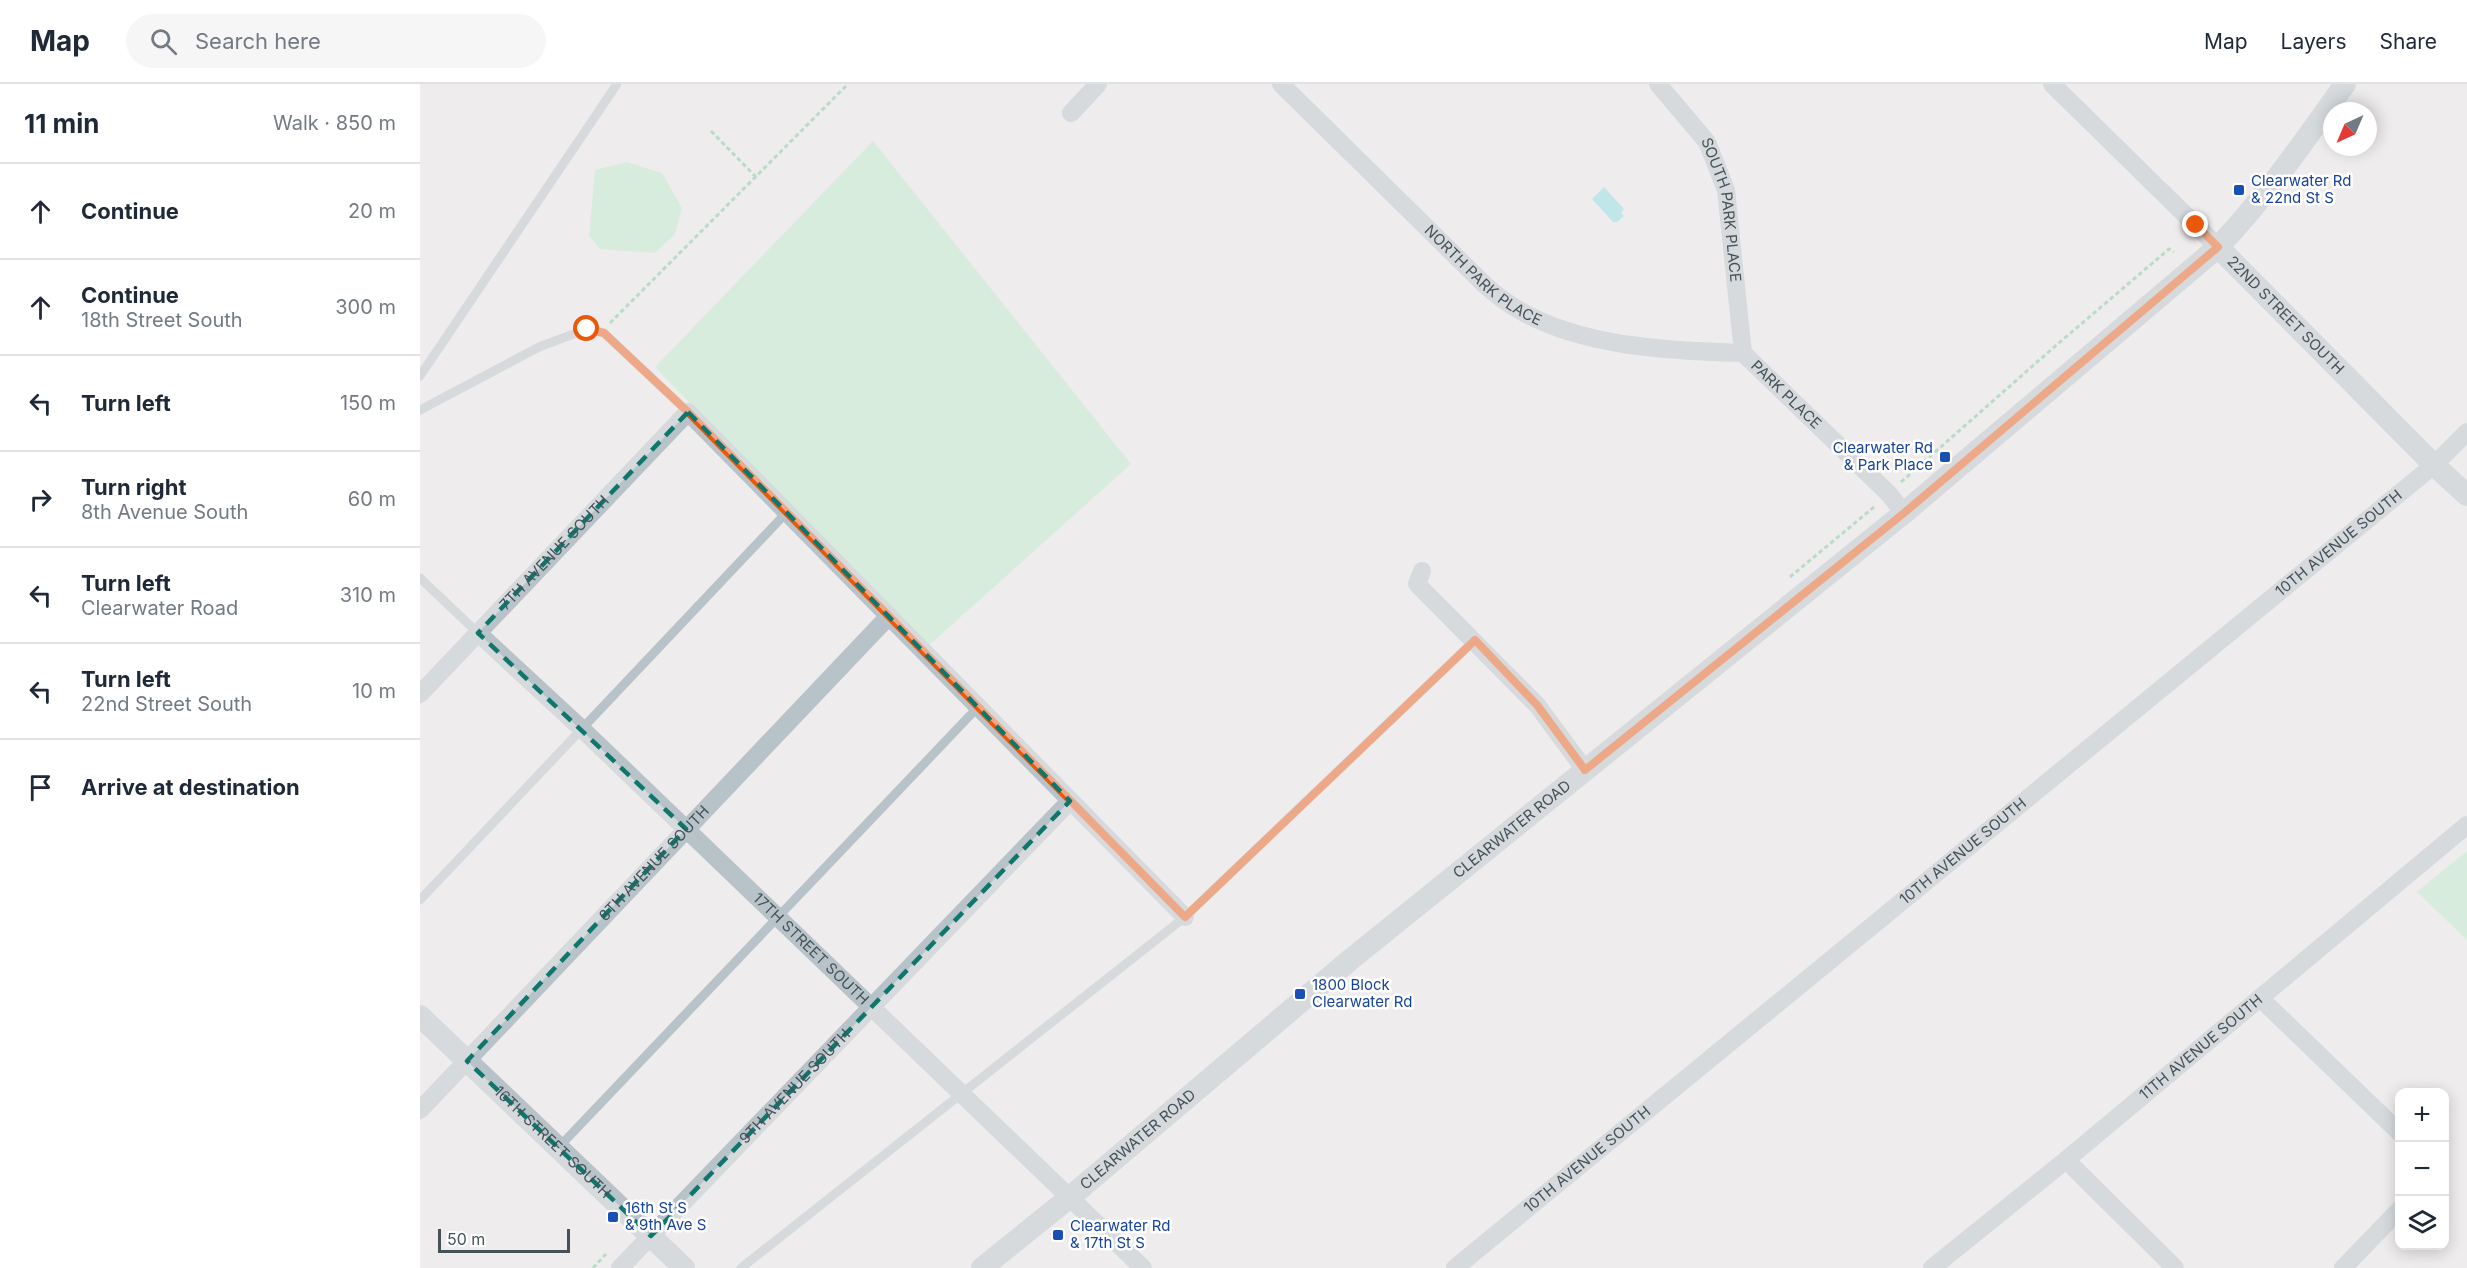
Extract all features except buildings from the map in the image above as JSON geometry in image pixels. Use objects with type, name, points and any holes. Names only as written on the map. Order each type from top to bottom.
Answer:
[{"type":"street","points":[[1071,113],[1098,84]]},
{"type":"street","name":"NORTH PARK PLACE","points":[[1281,84],[1485,285],[1516,308],[1586,338],[1616,343],[1743,353]]},
{"type":"street","name":"SOUTH PARK PLACE","points":[[1658,84],[1707,142],[1726,190],[1743,353]]},
{"type":"street","name":"22ND STREET SOUTH","points":[[2052,84],[2218,247],[2434,465],[2467,495]]},
{"type":"street","name":"CLEARWATER ROAD","points":[[982,1268],[1350,960],[1904,513],[2218,247],[2247,217],[2285,168],[2344,84]]},
{"type":"street","name":"PARK PLACE","points":[[1743,353],[1889,494],[1904,513]]},
{"type":"street","points":[[688,412],[1185,917]]},
{"type":"street","name":"7TH AVENUE SOUTH","points":[[420,694],[688,412]]},
{"type":"street","name":"10TH AVENUE SOUTH","points":[[1455,1268],[2434,465],[2467,432]]},
{"type":"street","points":[[1422,571],[1418,584],[1537,705],[1585,770]]},
{"type":"street","name":"8TH AVENUE SOUTH","points":[[420,1110],[889,616]]},
{"type":"street","name":"17TH STREET SOUTH","points":[[478,633],[583,730],[1143,1268]]},
{"type":"street","name":"9TH AVENUE SOUTH","points":[[620,1268],[1070,801]]},
{"type":"street","name":"11TH AVENUE SOUTH","points":[[1932,1268],[2066,1160],[2467,825]]},
{"type":"street","points":[[2260,998],[2395,1128]]},
{"type":"street","name":"16TH STREET SOUTH","points":[[420,1016],[684,1268]]},
{"type":"street","points":[[2066,1160],[2175,1268]]},
{"type":"street","points":[[2343,1268],[2395,1214]]},
{"type":"lane","points":[[420,376],[617,84]]},
{"type":"lane","points":[[420,410],[539,347],[587,329],[604,333],[688,412]]},
{"type":"lane","points":[[420,900],[787,512]]},
{"type":"lane","points":[[420,578],[478,633]]},
{"type":"lane","points":[[741,1268],[963,1095],[1185,917],[1475,640]]},
{"type":"lane","points":[[558,1148],[978,707]]},
{"type":"path","points":[[604,333],[609,324],[848,84]]},
{"type":"path","points":[[711,131],[756,177]]},
{"type":"path","points":[[1900,483],[2169,249],[2174,252]]},
{"type":"highlighted area","points":[[688,412],[1070,801],[651,1236],[467,1061],[686,829],[478,633]]},
{"type":"green space","points":[[873,141],[1131,464],[926,648],[655,367]]},
{"type":"green space","points":[[627,162],[662,173],[682,208],[675,234],[655,253],[600,249],[589,236],[595,170]]},
{"type":"green space","points":[[2467,851],[2467,940],[2417,892]]},
{"type":"water","points":[[1604,187],[1624,209],[1621,213],[1624,216],[1617,222],[1613,222],[1592,199]]},
{"type":"place","name":"Clearwater Rd & 22nd St S","points":[[2239,190]]},
{"type":"place","name":"Clearwater Rd & Park Place","points":[[1945,457]]},
{"type":"place","name":"1800 Block Clearwater Rd","points":[[1300,994]]},
{"type":"place","name":"16th St S & 9th Ave S","points":[[613,1217]]},
{"type":"place","name":"Clearwater Rd & 17th St S","points":[[1058,1235]]},
{"type":"route","points":[[587,329],[604,333],[688,412],[1185,917],[1475,640],[1537,705],[1585,770],[1904,513],[2218,247],[2196,225]]}]
